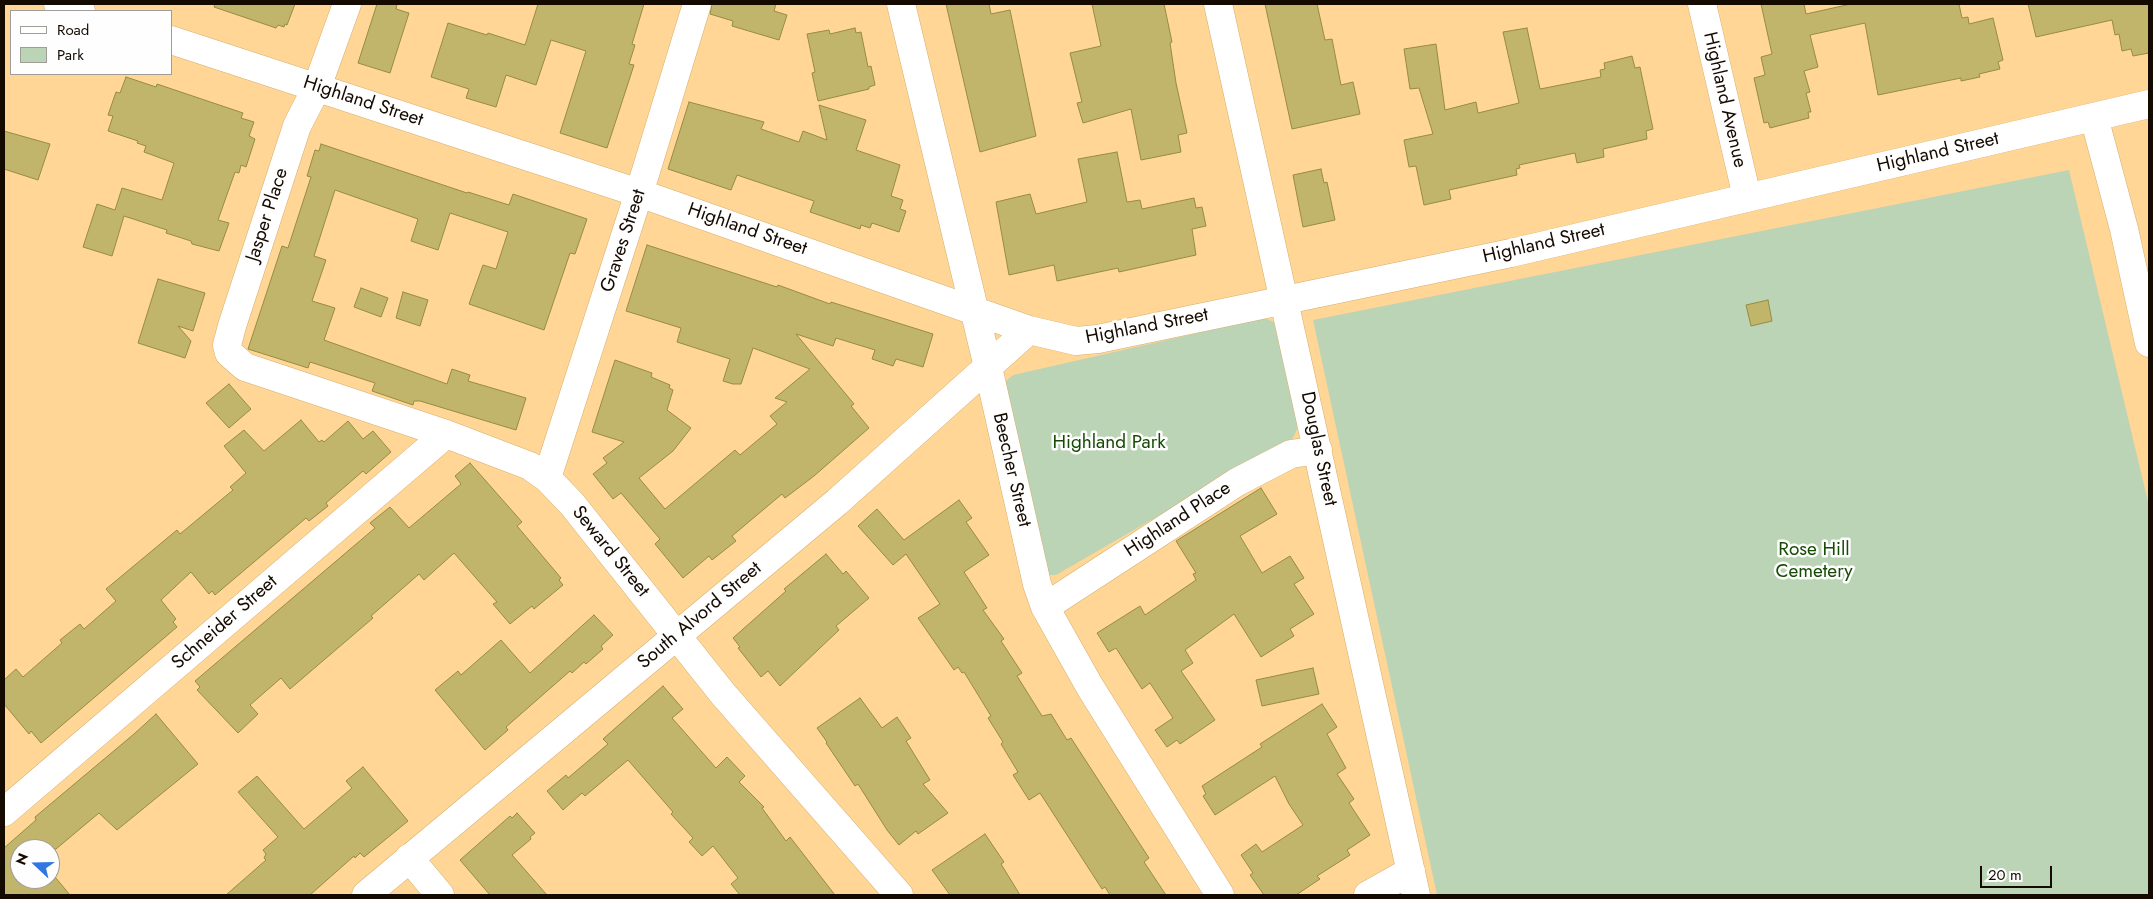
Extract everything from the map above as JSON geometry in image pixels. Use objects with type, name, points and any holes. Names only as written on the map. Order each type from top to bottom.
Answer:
[{"type":"street","points":[[58,4],[78,10]]},
{"type":"street","name":"Jasper Place","points":[[227,345],[297,126],[317,87],[346,4]]},
{"type":"street","name":"Graves Street","points":[[547,478],[697,4]]},
{"type":"street","name":"Beecher Street","points":[[901,4],[988,367],[1037,584],[1045,607],[1090,687],[1220,895]]},
{"type":"street","name":"Douglas Street","points":[[1218,4],[1413,883]]},
{"type":"street","name":"Highland Avenue","points":[[1702,4],[1746,197]]},
{"type":"street","name":"Highland Street","points":[[172,40],[639,192],[1029,330],[1076,341],[1098,339],[1510,252],[2149,104]]},
{"type":"street","points":[[2094,117],[2124,229],[2149,343]]},
{"type":"street","name":"South Alvord Street","points":[[366,895],[837,502],[1029,330]]},
{"type":"street","name":"Seward Street","points":[[227,345],[229,353],[245,367],[446,434],[530,466],[547,478],[572,504],[723,694],[899,895]]},
{"type":"street","name":"Schneider Street","points":[[4,812],[446,434]]},
{"type":"street","name":"Highland Place","points":[[1045,607],[1237,482],[1292,454],[1318,450]]},
{"type":"street","points":[[409,858],[440,895]]},
{"type":"street","points":[[1368,895],[1413,883]]},
{"type":"green space","name":"Rose Hill Cemetery","points":[[2069,170],[2149,506],[2149,895],[1437,895],[1313,320]]},
{"type":"green space","name":"Highland Park","points":[[1264,318],[1274,322],[1298,427],[1293,438],[1056,575],[1047,575],[1005,382],[1013,375]]},
{"type":"building","points":[[215,4],[295,4],[287,25],[285,24],[284,27],[278,25],[276,28],[214,7]]},
{"type":"building","points":[[377,4],[397,4],[396,9],[409,13],[390,73],[358,63]]},
{"type":"building","points":[[538,4],[644,4],[632,44],[635,45],[629,64],[634,65],[607,148],[560,133],[586,51],[551,40],[536,85],[506,75],[496,107],[466,98],[469,89],[431,77],[448,23],[525,45]]},
{"type":"building","points":[[712,4],[776,4],[774,11],[787,15],[779,40],[732,26],[733,21],[710,14]]},
{"type":"building","points":[[946,4],[989,4],[991,14],[1010,10],[1036,136],[980,152]]},
{"type":"building","points":[[1092,4],[1164,4],[1172,42],[1170,43],[1176,83],[1187,133],[1178,135],[1181,152],[1141,160],[1131,109],[1083,123],[1077,103],[1082,102],[1070,53],[1101,46]]},
{"type":"building","points":[[1265,4],[1317,4],[1325,40],[1332,39],[1341,85],[1353,82],[1360,114],[1292,129]]},
{"type":"building","points":[[1761,4],[1804,4],[1806,14],[1851,4],[1959,4],[1962,18],[1968,17],[1969,24],[1993,18],[2003,60],[1998,62],[2000,69],[1979,74],[1980,77],[1961,81],[1961,78],[1878,95],[1865,23],[1810,35],[1818,67],[1804,71],[1810,92],[1806,93],[1811,112],[1808,112],[1809,118],[1770,128],[1768,122],[1764,123],[1754,78],[1765,75],[1761,57],[1772,54]]},
{"type":"building","points":[[2028,4],[2149,4],[2149,53],[2133,56],[2131,49],[2122,51],[2119,34],[2115,35],[2112,20],[2036,37]]},
{"type":"building","points":[[855,28],[856,33],[861,32],[868,67],[871,66],[875,85],[869,87],[869,89],[818,101],[812,73],[815,72],[807,34],[829,30],[830,34]]},
{"type":"building","points":[[1527,28],[1540,89],[1601,77],[1600,70],[1605,69],[1604,63],[1632,56],[1635,68],[1640,67],[1653,129],[1646,131],[1647,139],[1603,149],[1604,157],[1577,163],[1575,153],[1519,165],[1520,168],[1516,169],[1517,175],[1449,190],[1451,199],[1424,205],[1416,166],[1409,167],[1404,140],[1433,134],[1419,88],[1410,89],[1404,49],[1436,44],[1445,110],[1476,102],[1478,113],[1519,103],[1503,32]]},
{"type":"building","points":[[126,77],[156,87],[157,84],[243,113],[241,118],[254,122],[249,136],[255,139],[246,167],[241,165],[239,173],[235,172],[218,220],[229,223],[219,251],[192,244],[191,241],[166,233],[167,230],[124,216],[112,256],[83,247],[97,204],[115,210],[122,188],[162,200],[174,163],[144,152],[146,146],[137,143],[138,141],[108,131],[113,116],[108,115],[116,92],[120,93]]},
{"type":"building","points":[[689,102],[764,122],[761,129],[799,142],[803,131],[827,140],[819,105],[866,120],[856,150],[900,165],[891,196],[903,200],[900,209],[906,211],[899,232],[872,223],[870,228],[861,225],[860,229],[810,212],[814,201],[737,175],[731,190],[668,169]]},
{"type":"building","points":[[4,131],[50,144],[38,180],[4,169]]},
{"type":"building","points":[[321,144],[467,193],[509,205],[513,194],[587,219],[575,254],[570,253],[544,330],[469,304],[483,265],[496,269],[508,232],[450,213],[438,250],[411,241],[418,219],[335,190],[314,256],[326,260],[312,301],[335,308],[324,340],[447,384],[452,369],[470,375],[468,381],[526,398],[516,430],[420,401],[414,401],[413,405],[372,391],[375,383],[310,362],[308,368],[248,349],[282,246],[288,248],[311,177],[307,176],[315,150],[319,151]]},
{"type":"building","points":[[1117,152],[1127,202],[1140,200],[1142,209],[1194,198],[1196,208],[1202,207],[1206,226],[1192,229],[1196,255],[1119,272],[1118,268],[1057,281],[1054,265],[1009,275],[996,202],[1030,194],[1036,214],[1087,202],[1078,159]]},
{"type":"building","points":[[1321,169],[1324,183],[1327,182],[1335,220],[1303,227],[1293,175]]},
{"type":"building","points":[[647,245],[777,287],[778,285],[830,304],[831,302],[933,334],[923,367],[896,359],[893,366],[872,359],[875,350],[836,338],[833,346],[796,334],[854,404],[851,406],[869,428],[814,476],[785,498],[782,494],[732,536],[736,541],[712,560],[709,556],[683,578],[655,544],[660,539],[621,493],[613,499],[593,474],[607,463],[603,458],[624,442],[592,432],[615,360],[652,373],[651,377],[670,385],[669,388],[673,390],[667,410],[691,428],[673,451],[639,478],[665,509],[735,450],[740,455],[777,424],[770,416],[787,402],[775,398],[810,369],[753,348],[741,384],[723,381],[730,359],[677,342],[681,328],[626,311]]},
{"type":"building","points":[[158,279],[205,293],[193,331],[178,326],[191,341],[185,358],[138,343]]},
{"type":"building","points":[[361,288],[388,298],[381,317],[354,307]]},
{"type":"building","points":[[403,292],[428,300],[420,326],[396,318]]},
{"type":"building","points":[[1768,300],[1772,321],[1751,326],[1746,305]]},
{"type":"building","points":[[229,384],[251,409],[229,428],[206,403]]},
{"type":"building","points":[[301,420],[319,442],[322,440],[324,442],[348,421],[363,439],[373,431],[391,452],[366,474],[363,471],[326,503],[328,506],[309,521],[306,518],[215,595],[212,591],[209,594],[191,572],[161,600],[176,619],[173,622],[177,627],[41,743],[31,731],[29,734],[4,704],[4,680],[16,669],[23,677],[62,643],[60,640],[80,624],[84,629],[116,601],[106,589],[177,530],[180,534],[233,490],[230,487],[246,473],[224,446],[244,430],[264,451]]},
{"type":"building","points":[[470,463],[522,522],[517,526],[561,578],[559,580],[563,585],[534,609],[532,606],[510,624],[493,604],[497,602],[454,553],[424,580],[419,574],[371,616],[373,618],[290,689],[281,678],[250,705],[258,714],[238,733],[197,690],[200,687],[195,681],[375,528],[370,523],[390,507],[409,528],[461,484],[455,476]]},
{"type":"building","points":[[1261,488],[1277,514],[1240,536],[1262,573],[1290,556],[1304,578],[1294,584],[1314,614],[1290,629],[1294,636],[1261,657],[1234,614],[1185,650],[1193,663],[1181,671],[1215,720],[1180,744],[1177,740],[1167,747],[1155,730],[1173,718],[1150,683],[1142,689],[1116,648],[1109,652],[1097,633],[1140,606],[1145,615],[1196,580],[1193,574],[1196,573],[1176,541]]},
{"type":"building","points":[[959,500],[972,518],[966,522],[989,555],[964,572],[987,608],[983,610],[1004,639],[1001,641],[1022,673],[1017,676],[1042,716],[1051,714],[1067,740],[1071,738],[1149,858],[1144,862],[1166,895],[1110,895],[1105,887],[1102,889],[1040,793],[1029,800],[1013,775],[1018,772],[988,718],[991,716],[964,672],[962,673],[958,667],[954,670],[918,618],[940,604],[906,554],[893,565],[858,526],[877,509],[904,540]]},
{"type":"building","points":[[826,554],[843,574],[846,571],[869,598],[836,626],[839,630],[780,686],[768,671],[761,677],[738,648],[740,647],[733,638],[786,591],[784,589]]},
{"type":"building","points":[[594,615],[613,635],[601,646],[603,649],[586,664],[584,662],[572,673],[570,671],[506,727],[508,730],[485,750],[435,690],[458,671],[461,675],[501,640],[530,673]]},
{"type":"building","points":[[1313,668],[1319,694],[1262,706],[1256,680]]},
{"type":"building","points":[[663,686],[683,709],[672,718],[716,768],[727,757],[745,776],[739,782],[764,807],[762,808],[786,841],[790,837],[835,895],[740,895],[731,884],[738,878],[713,846],[702,856],[689,842],[693,838],[671,814],[673,812],[628,760],[585,796],[582,793],[563,810],[547,791],[566,775],[568,778],[608,744],[603,739]]},
{"type":"building","points":[[860,698],[882,728],[897,717],[911,738],[906,741],[930,780],[923,784],[948,813],[918,834],[916,831],[899,845],[887,830],[858,784],[855,786],[817,728]]},
{"type":"building","points":[[1322,704],[1337,727],[1327,734],[1346,768],[1337,774],[1354,799],[1349,803],[1370,835],[1347,850],[1350,855],[1317,876],[1320,879],[1296,895],[1264,895],[1250,875],[1253,873],[1241,855],[1256,844],[1262,852],[1303,825],[1289,804],[1275,776],[1215,815],[1203,796],[1206,794],[1202,786],[1262,747],[1260,744]]},
{"type":"building","points":[[156,714],[198,764],[117,830],[99,813],[60,846],[60,839],[14,839],[36,820],[35,817]]},
{"type":"building","points":[[363,767],[408,821],[364,857],[360,853],[355,858],[354,856],[310,895],[226,895],[266,860],[264,858],[266,854],[263,850],[278,837],[238,792],[257,776],[304,829],[352,788],[346,781]]},
{"type":"building","points":[[517,813],[535,833],[530,837],[531,839],[512,855],[547,895],[490,895],[460,860],[510,816],[512,818]]},
{"type":"building","points":[[985,834],[1004,862],[1001,864],[1020,895],[950,895],[932,870]]},
{"type":"building","points":[[10,843],[10,889],[60,889],[60,883],[70,895],[4,895],[4,848]]}]
